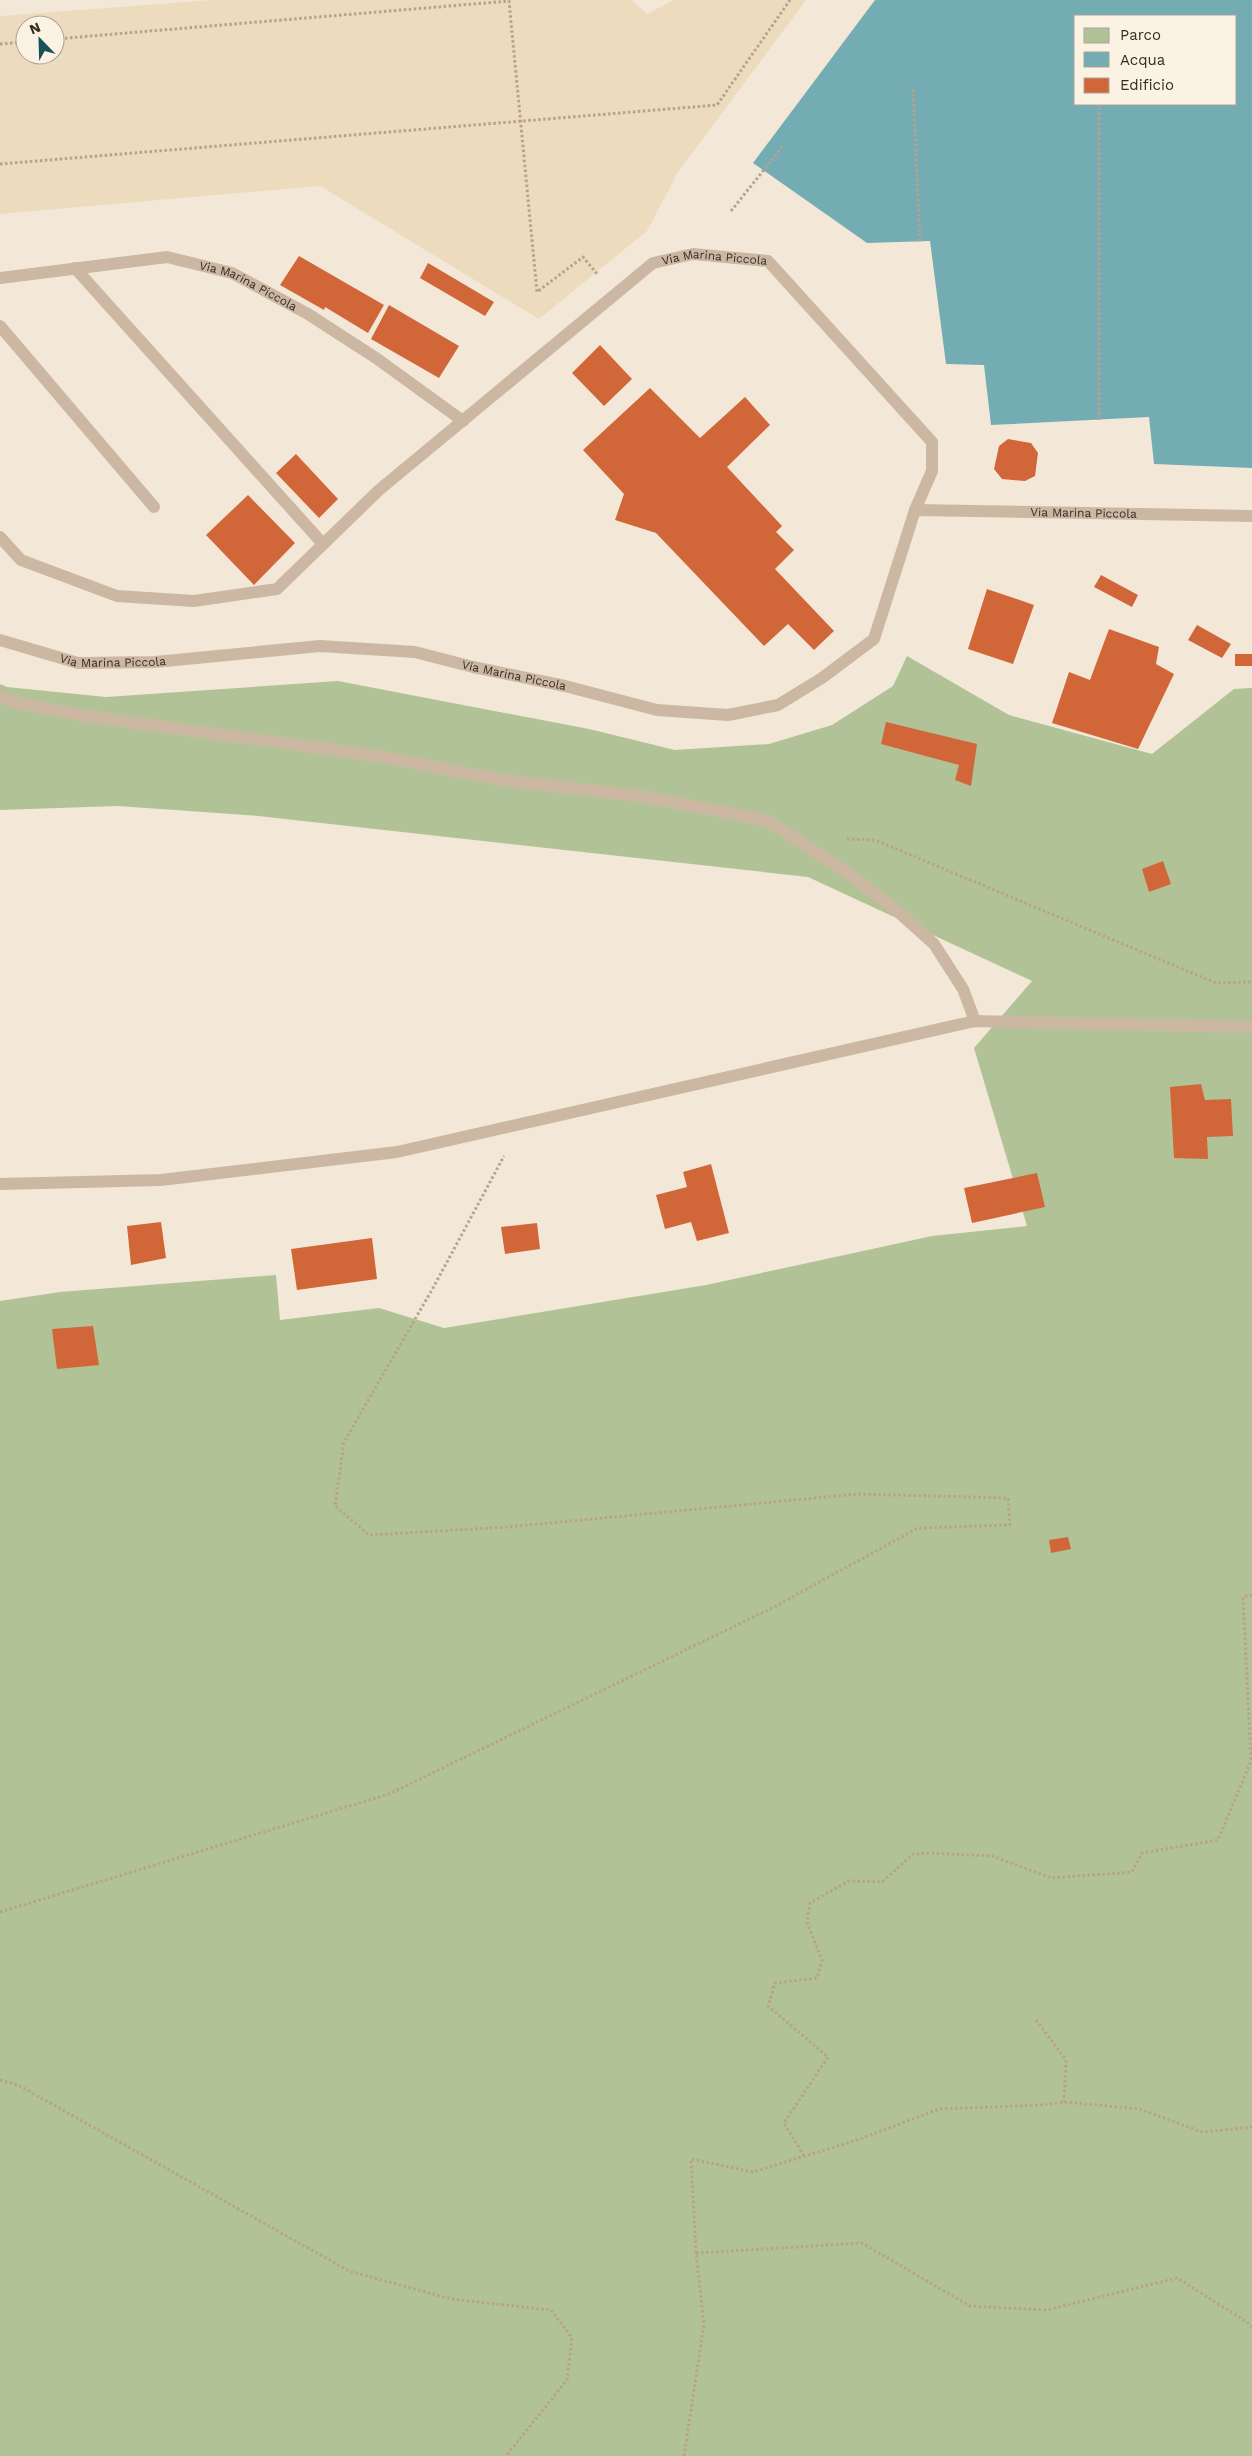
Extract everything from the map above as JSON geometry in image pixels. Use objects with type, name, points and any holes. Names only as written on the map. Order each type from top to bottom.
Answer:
[{"type":"lane","name":"Via Marina Piccola","points":[[0,537],[21,560],[117,596],[194,601],[277,589],[379,490],[653,263],[693,254],[768,261],[932,442],[932,472],[915,510],[874,638],[822,678],[778,704],[728,715],[657,710],[565,686],[473,667],[415,652],[320,646],[155,662],[78,663],[0,640]]},
{"type":"lane","name":"Via Marina Piccola","points":[[0,278],[167,257],[232,273],[308,314],[376,358],[463,421]]},
{"type":"lane","points":[[75,268],[323,544]]},
{"type":"lane","points":[[0,326],[154,507]]},
{"type":"lane","name":"Via Marina Piccola","points":[[915,510],[1252,516]]},
{"type":"lane","points":[[0,697],[14,702],[92,717],[371,755],[509,780],[640,796],[768,821],[842,868],[896,910],[934,944],[963,989],[975,1021]]},
{"type":"lane","points":[[0,1184],[171,1179],[397,1152],[975,1021],[1252,1027]]},
{"type":"path","points":[[0,164],[717,105],[790,0]]},
{"type":"path","points":[[65,38],[509,1],[537,292],[583,257],[614,295]]},
{"type":"path","points":[[0,44],[15,43]]},
{"type":"path","points":[[913,89],[920,242]]},
{"type":"path","points":[[1099,105],[1099,420]]},
{"type":"path","points":[[731,211],[783,146]]},
{"type":"path","points":[[806,845],[845,839],[875,840],[1216,983],[1252,982]]},
{"type":"path","points":[[0,1912],[389,1794],[774,1606],[918,1528],[1010,1525],[1008,1498],[858,1494],[507,1527],[369,1535],[335,1506],[344,1442],[433,1288],[521,1124]]},
{"type":"path","points":[[804,2156],[784,2123],[828,2057],[768,2006],[775,1983],[817,1978],[822,1960],[807,1922],[810,1903],[849,1882],[882,1882],[913,1854],[992,1856],[1051,1878],[1132,1872],[1142,1853],[1218,1840],[1251,1761],[1242,1597],[1252,1595]]},
{"type":"path","points":[[1036,2020],[1066,2060],[1064,2102]]},
{"type":"path","points":[[0,2080],[18,2085],[349,2271],[451,2299],[551,2310],[572,2338],[567,2380],[506,2456]]},
{"type":"path","points":[[684,2456],[704,2326],[696,2252],[692,2159],[753,2172],[857,2140],[940,2109],[1042,2105],[1064,2102],[1140,2108],[1202,2132],[1252,2127]]},
{"type":"path","points":[[696,2252],[862,2244],[970,2306],[1047,2310],[1177,2278],[1252,2327]]},
{"type":"green space","points":[[907,656],[1009,715],[1152,754],[1234,689],[1252,688],[1252,2456],[0,2456],[0,1301],[60,1292],[276,1275],[280,1320],[379,1308],[444,1328],[706,1285],[932,1236],[1027,1226],[974,1048],[1032,981],[808,877],[258,816],[118,806],[0,810],[0,684],[7,687],[106,697],[338,681],[589,729],[675,750],[769,744],[832,725],[893,686]]},
{"type":"shaded area","points":[[212,0],[632,0],[647,14],[674,0],[806,0],[678,172],[647,231],[539,319],[320,186],[0,214],[0,16]]},
{"type":"water","points":[[875,0],[1252,0],[1252,468],[1154,464],[1149,417],[991,425],[984,365],[946,364],[930,241],[867,243],[753,163]]},
{"type":"building","points":[[299,256],[384,305],[368,333],[325,307],[324,310],[280,285]]},
{"type":"building","points":[[428,263],[494,302],[485,316],[420,278]]},
{"type":"building","points":[[389,305],[459,346],[439,378],[371,339]]},
{"type":"building","points":[[600,345],[632,379],[604,406],[572,373]]},
{"type":"building","points":[[650,388],[700,438],[745,397],[770,425],[727,467],[782,526],[776,532],[794,550],[775,569],[834,631],[814,650],[788,624],[764,646],[656,533],[615,520],[624,494],[583,450]]},
{"type":"building","points":[[1008,439],[1031,443],[1038,453],[1035,476],[1025,481],[1002,479],[994,469],[999,446]]},
{"type":"building","points":[[296,454],[338,499],[319,518],[276,473]]},
{"type":"building","points":[[248,495],[295,543],[254,585],[206,535]]},
{"type":"building","points":[[1101,575],[1138,595],[1132,607],[1094,587]]},
{"type":"building","points":[[987,589],[1034,605],[1013,664],[968,649]]},
{"type":"building","points":[[1197,625],[1231,644],[1222,658],[1188,640]]},
{"type":"building","points":[[1109,629],[1159,647],[1156,664],[1174,674],[1138,749],[1052,723],[1069,672],[1090,680]]},
{"type":"building","points":[[1235,654],[1252,654],[1252,666],[1235,666]]},
{"type":"building","points":[[886,722],[977,744],[971,786],[955,780],[959,765],[881,744]]},
{"type":"building","points":[[1163,861],[1171,884],[1149,892],[1142,869]]},
{"type":"building","points":[[1201,1084],[1205,1100],[1231,1099],[1233,1136],[1207,1137],[1208,1159],[1174,1158],[1170,1087]]},
{"type":"building","points":[[711,1164],[729,1233],[697,1241],[691,1222],[665,1229],[656,1195],[687,1187],[683,1172]]},
{"type":"building","points":[[1037,1173],[1045,1207],[972,1223],[964,1188]]},
{"type":"building","points":[[161,1222],[166,1258],[131,1265],[127,1226]]},
{"type":"building","points":[[537,1223],[540,1249],[505,1254],[501,1227]]},
{"type":"building","points":[[372,1238],[377,1279],[297,1290],[291,1249]]},
{"type":"building","points":[[93,1326],[99,1365],[57,1369],[52,1329]]},
{"type":"building","points":[[1068,1537],[1071,1549],[1051,1553],[1049,1540]]}]
